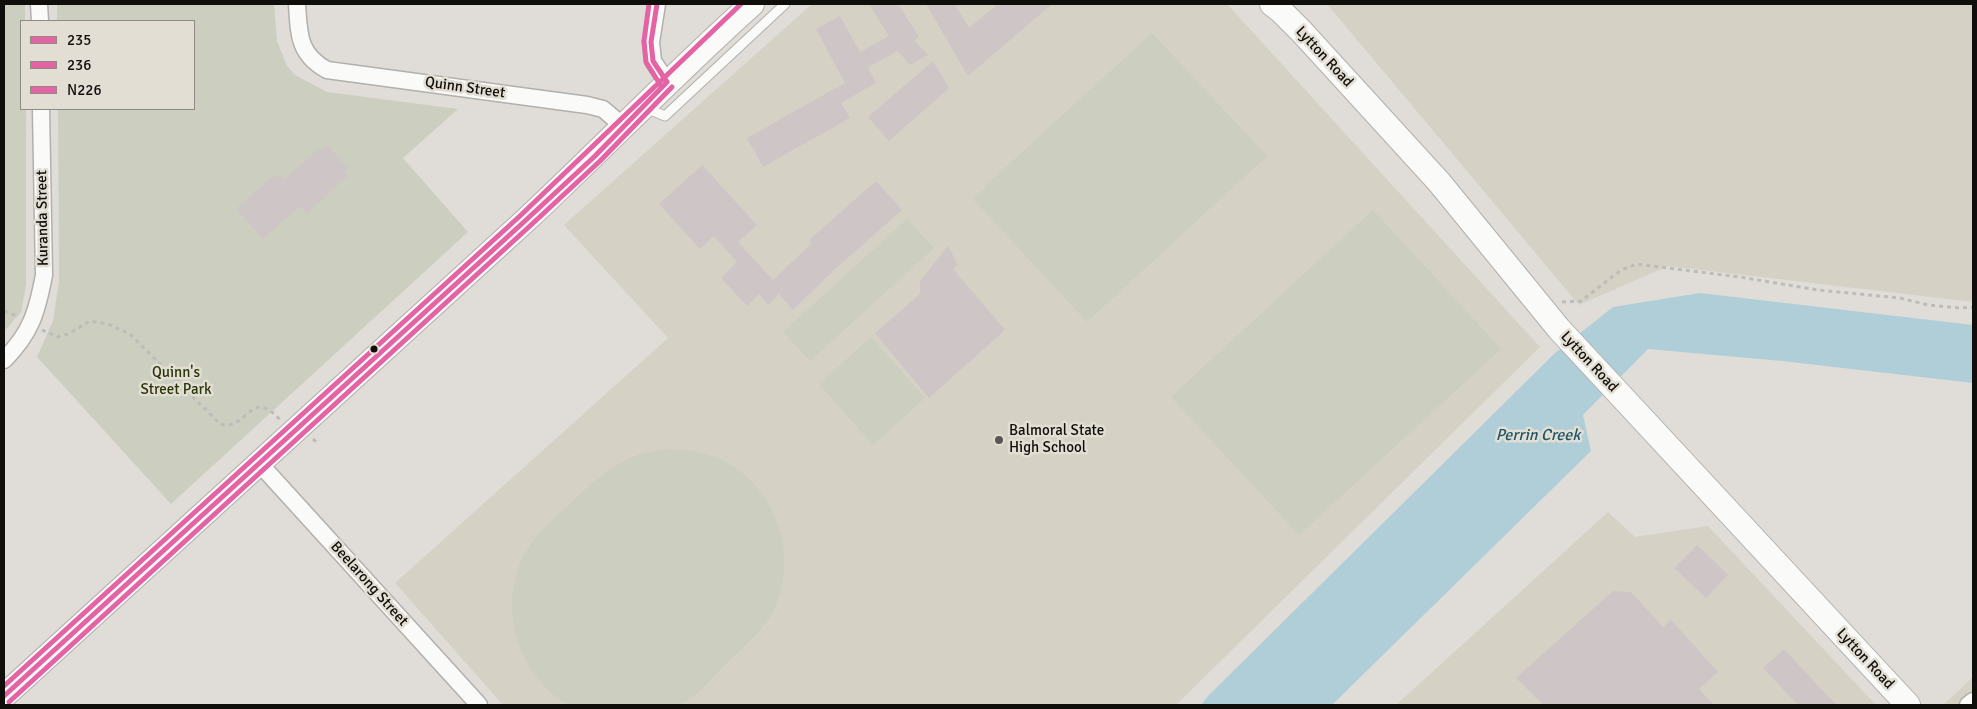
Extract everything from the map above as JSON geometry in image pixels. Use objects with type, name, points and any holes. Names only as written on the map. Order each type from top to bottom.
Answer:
[{"type":"main road","points":[[4,696],[526,220],[595,156],[667,82],[752,4]]},
{"type":"main road","name":"Lytton Road","points":[[1276,6],[1439,182],[1552,321],[1908,705]]},
{"type":"street","points":[[40,4],[40,20]]},
{"type":"street","name":"Quinn Street","points":[[297,4],[299,34],[306,54],[315,63],[327,70],[587,105],[603,109],[623,126]]},
{"type":"street","points":[[657,4],[651,42],[652,61],[667,82]]},
{"type":"street","name":"Kuranda Street","points":[[4,360],[18,346],[31,324],[39,302],[44,275],[41,110]]},
{"type":"street","name":"Beelarong Street","points":[[259,463],[479,705]]},
{"type":"street","points":[[1968,705],[1973,701]]},
{"type":"lane","points":[[642,107],[665,116],[785,4]]},
{"type":"path","points":[[1552,321],[1562,302],[1581,300],[1621,270],[1637,264],[1740,277],[1818,290],[1900,298],[1928,305],[1959,308],[1973,307]]},
{"type":"path","points":[[4,311],[58,337],[68,334],[90,321],[108,324],[130,334],[220,424],[234,425],[253,408],[264,406],[274,413]]},
{"type":"shaded area","name":"Balmoral State High School","points":[[812,4],[1227,4],[1540,347],[1176,705],[503,705],[395,583],[668,338],[564,225]]},
{"type":"shaded area","points":[[1327,4],[1973,4],[1973,302],[1668,266],[1579,305]]},
{"type":"shaded area","points":[[1608,512],[1635,537],[1708,526],[1876,705],[1396,705]]},
{"type":"shaded area","points":[[1973,677],[1973,705],[1943,705]]},
{"type":"green space","points":[[4,4],[25,4],[25,20],[20,20],[20,110],[26,110],[26,286],[21,312],[4,332]]},
{"type":"green space","name":"Quinn's Street Park","points":[[57,4],[274,4],[277,41],[287,66],[295,75],[327,92],[458,109],[403,158],[468,232],[171,504],[37,357],[53,321],[59,281],[58,110],[195,110],[195,20],[57,20]]},
{"type":"green space","points":[[1152,33],[1267,156],[1087,322],[973,199]]},
{"type":"green space","points":[[1373,210],[1501,349],[1299,535],[1171,397]]},
{"type":"green space","points":[[907,219],[934,248],[810,361],[783,332]]},
{"type":"green space","points":[[871,337],[925,398],[873,445],[819,384]]},
{"type":"green space","points":[[671,449],[696,452],[720,459],[740,471],[756,486],[769,504],[778,525],[783,546],[784,569],[781,591],[773,612],[762,628],[702,689],[684,703],[674,706],[591,706],[573,705],[563,702],[537,678],[519,645],[512,608],[517,571],[524,554],[535,538],[554,518],[607,471],[617,464],[640,454]]},
{"type":"water","name":"Perrin Creek","points":[[1700,293],[1973,325],[1973,383],[1782,361],[1648,349],[1583,415],[1591,451],[1332,705],[1201,705],[1555,353],[1613,307]]},
{"type":"building","points":[[869,4],[898,4],[919,37],[914,40],[928,55],[910,65],[898,51],[868,67],[876,83],[841,103],[850,118],[763,167],[747,138],[845,83],[816,29],[840,16],[860,52],[889,36]]},
{"type":"building","points":[[926,4],[955,4],[969,28],[998,4],[1052,4],[968,76]]},
{"type":"building","points":[[933,61],[949,88],[889,141],[868,117]]},
{"type":"building","points":[[327,145],[348,168],[344,172],[348,176],[307,213],[300,206],[263,239],[236,209],[274,175],[277,178],[280,174],[285,179],[319,148],[322,150]]},
{"type":"building","points":[[702,165],[757,225],[738,242],[773,280],[812,243],[809,240],[876,181],[902,210],[835,269],[793,310],[779,294],[768,305],[759,294],[747,306],[721,278],[737,262],[714,236],[700,249],[659,204]]},
{"type":"building","points":[[948,246],[958,265],[953,269],[1005,330],[929,398],[875,333],[920,294],[920,281]]},
{"type":"building","points":[[1697,545],[1728,575],[1706,598],[1674,568]]},
{"type":"building","points":[[1613,591],[1631,592],[1663,627],[1671,620],[1718,672],[1699,689],[1714,705],[1543,705],[1516,678]]},
{"type":"building","points":[[1784,649],[1836,705],[1798,705],[1763,668]]},
{"type":"transit line","name":"236","points":[[649,4],[644,41],[646,62],[661,86]]},
{"type":"transit line","name":"235","points":[[657,4],[651,42],[653,61],[667,82]]},
{"type":"transit line","name":"N226","points":[[4,686],[521,215],[741,4]]},
{"type":"transit line","name":"235","points":[[4,696],[526,220],[595,156],[667,82]]},
{"type":"transit line","name":"236","points":[[9,702],[600,161],[672,87]]},
{"type":"place","name":"Balmoral State High School","points":[[999,440]]}]
